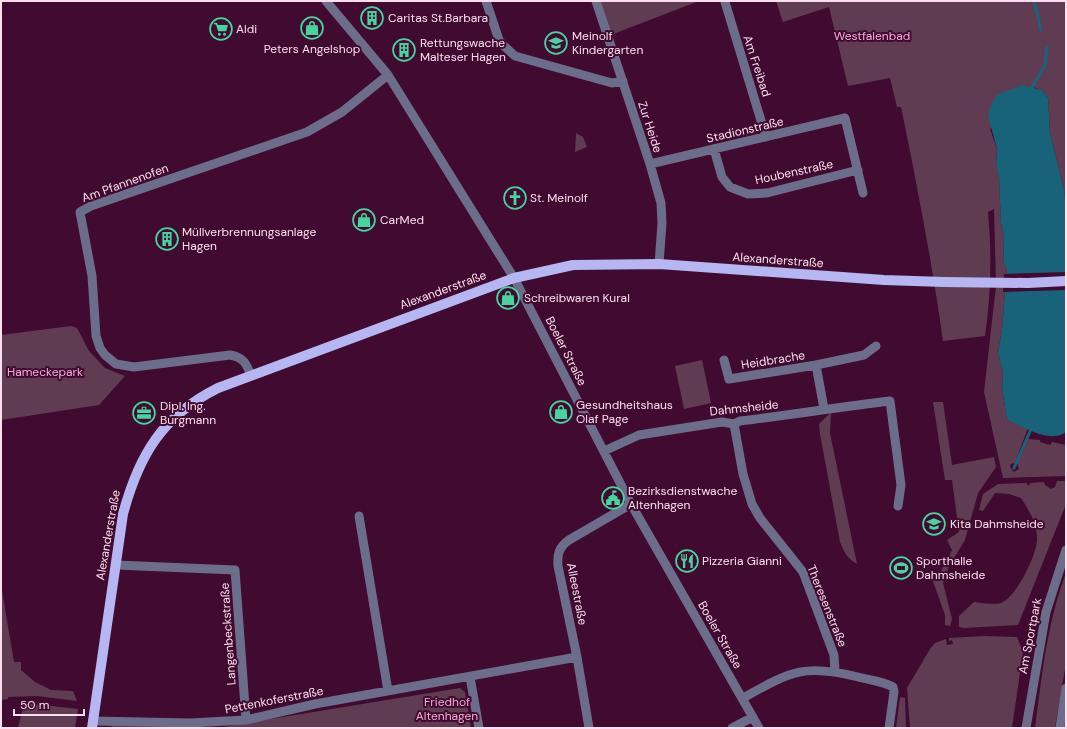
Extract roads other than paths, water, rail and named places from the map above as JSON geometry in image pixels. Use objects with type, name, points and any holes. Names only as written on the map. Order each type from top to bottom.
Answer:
[{"type":"main road","name":"Alexanderstraße","points":[[93,724],[126,499],[139,465],[149,447],[175,417],[191,404],[218,388],[514,278],[573,265],[659,264],[846,278],[944,282],[1020,283],[1066,281]]},
{"type":"street","name":"Boeler Straße","points":[[326,1],[388,75],[514,278],[631,504],[759,728]]},
{"type":"street","points":[[486,1],[500,40],[503,45],[515,56],[612,83],[623,80]]},
{"type":"street","name":"Zur Heide","points":[[596,1],[650,164],[662,213],[659,264]]},
{"type":"street","name":"Am Freibad","points":[[725,2],[766,137]]},
{"type":"street","name":"Am Pfannenofen","points":[[251,375],[246,363],[238,356],[230,355],[134,367],[116,364],[105,355],[100,348],[96,336],[92,276],[80,212],[91,206],[307,132],[342,112],[388,75]]},
{"type":"street","name":"Stadionstraße","points":[[650,164],[845,118],[858,170]]},
{"type":"street","name":"Houbenstraße","points":[[714,149],[722,177],[730,187],[748,194],[767,193],[858,170]]},
{"type":"street","points":[[858,170],[863,193]]},
{"type":"street","name":"Heidbrache","points":[[724,360],[730,379],[816,366],[864,355],[876,346]]},
{"type":"street","name":"Heidbrache","points":[[816,366],[824,409]]},
{"type":"street","name":"Dahmsheide","points":[[604,451],[639,435],[722,422],[734,424],[740,421],[890,401],[901,485],[898,506]]},
{"type":"street","name":"Theresenstraße","points":[[734,424],[743,474],[752,504],[760,518],[803,572],[834,654],[834,671]]},
{"type":"street","name":"Alleestraße","points":[[589,728],[578,658],[558,566],[559,551],[569,540],[631,504]]},
{"type":"street","points":[[359,516],[388,691]]},
{"type":"street","name":"Am Sportpark","points":[[1026,728],[1044,618],[1066,550]]},
{"type":"street","name":"Langenbeckstraße","points":[[116,565],[235,570],[246,720]]},
{"type":"street","name":"Pettenkoferstraße","points":[[93,724],[196,723],[246,720],[315,704],[578,658]]},
{"type":"street","points":[[743,698],[784,675],[814,670],[834,671],[893,687],[894,692],[889,728]]},
{"type":"street","points":[[470,677],[479,728]]},
{"type":"street","points":[[1060,728],[1064,714],[1066,688]]},
{"type":"street","points":[[732,728],[753,717]]},
{"type":"water","points":[[1022,85],[1042,90],[1048,98],[1050,133],[1064,189],[1066,206],[1066,432],[1052,436],[1036,433],[1007,420],[1002,388],[1003,373],[998,353],[1002,329],[1007,268],[1004,265],[999,178],[996,164],[997,149],[988,116],[990,107],[997,95]]},
{"type":"waterway","points":[[1034,1],[1041,30]]},
{"type":"waterway","points":[[1032,87],[1045,65],[1047,47]]},
{"type":"waterway","points":[[1014,468],[1031,429]]},
{"type":"place","name":"Caritas St.Barbara","points":[[372,18]]},
{"type":"place","name":"Peters Angelshop","points":[[312,28]]},
{"type":"place","name":"Aldi","points":[[221,29]]},
{"type":"place","name":"Meinolf Kindergarten","points":[[556,43]]},
{"type":"place","name":"Rettungswache Malteser Hagen","points":[[404,50]]},
{"type":"place","name":"St. Meinolf","points":[[515,198]]},
{"type":"place","name":"CarMed","points":[[364,220]]},
{"type":"place","name":"Müllverbrennungsanlage Hagen","points":[[167,239]]},
{"type":"place","name":"Schreibwaren Kural","points":[[508,298]]},
{"type":"place","name":"Gesundheitshaus Olaf Page","points":[[561,412]]},
{"type":"place","name":"Dipl. Ing. Burgmann","points":[[144,413]]},
{"type":"place","name":"Bezirksdienstwache Altenhagen","points":[[613,498]]},
{"type":"place","name":"Kita Dahmsheide","points":[[934,524]]},
{"type":"place","name":"Pizzeria Gianni","points":[[687,561]]},
{"type":"place","name":"Sporthalle Dahmsheide","points":[[901,568]]},
{"type":"park label","name":"Westfalenbad","points":[[872,36]]},
{"type":"park label","name":"Hameckepark","points":[[45,372]]},
{"type":"park label","name":"Friedhof Altenhagen","points":[[447,709]]}]
